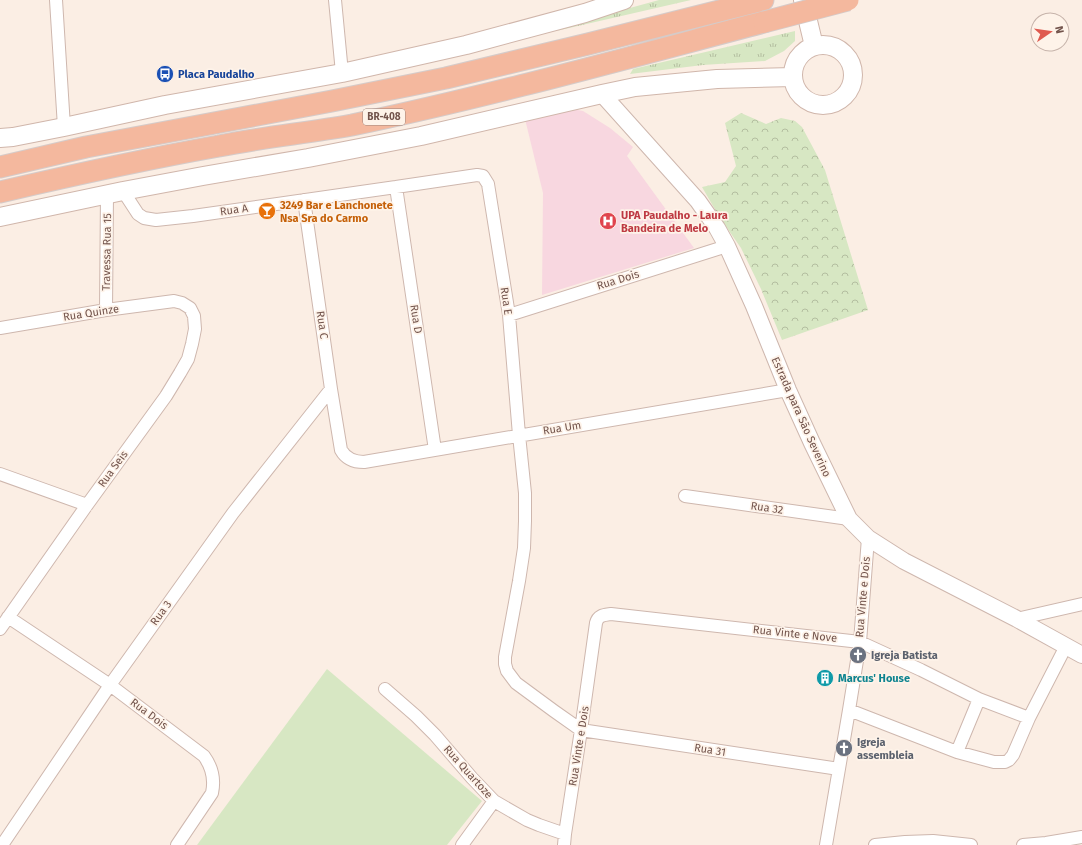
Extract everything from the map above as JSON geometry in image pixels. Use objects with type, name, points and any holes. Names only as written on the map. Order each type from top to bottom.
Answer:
[{"type":"highway","name":"BR-408","points":[[0,167],[86,147],[325,103],[446,78],[761,0]]},
{"type":"highway","name":"BR-408","points":[[0,192],[221,145],[343,126],[397,115],[509,88],[848,0]]},
{"type":"main road","points":[[0,138],[13,137],[64,127],[166,105],[342,74],[466,46],[585,13],[624,0]]},
{"type":"main road","points":[[803,0],[814,46]]},
{"type":"main road","points":[[824,45],[834,47],[842,52],[848,59],[852,68],[850,88],[844,96],[827,104],[817,104],[808,100],[800,94],[795,86],[793,77],[794,67],[798,57],[805,50],[814,46],[824,45]]},
{"type":"main road","points":[[0,217],[115,192],[308,158],[421,136],[635,87],[702,80],[793,77]]},
{"type":"street","points":[[56,0],[64,127]]},
{"type":"street","points":[[335,0],[342,74]]},
{"type":"street","name":"Estrada para São Severino","points":[[602,94],[698,201],[717,228],[727,246],[754,306],[788,390],[812,444],[849,520],[868,538],[904,562],[1082,655]]},
{"type":"street","name":"Rua A","points":[[115,192],[138,214],[144,218],[156,220],[478,175]]},
{"type":"street","name":"Rua E","points":[[478,175],[483,176],[488,184],[509,315],[525,493],[524,548],[505,657],[507,671],[516,683],[582,730]]},
{"type":"street","name":"Rua D","points":[[396,187],[435,450]]},
{"type":"street","name":"Travessa Rua 15","points":[[106,310],[115,192]]},
{"type":"street","name":"Rua C","points":[[304,200],[341,450]]},
{"type":"street","name":"Rua Dois","points":[[509,315],[727,246]]},
{"type":"street","name":"Rua Quinze","points":[[3,328],[106,310],[174,301],[182,303]]},
{"type":"street","name":"Rua Seis","points":[[0,629],[86,505],[166,396],[188,359],[195,329],[194,316],[190,308],[182,303]]},
{"type":"street","points":[[0,339],[3,328]]},
{"type":"street","name":"Rua 3","points":[[2,845],[110,685],[233,513],[331,389]]},
{"type":"street","name":"Rua Um","points":[[341,450],[348,459],[358,462],[788,390]]},
{"type":"street","points":[[0,474],[86,505]]},
{"type":"street","name":"Rua 32","points":[[685,496],[849,520]]},
{"type":"street","name":"Rua Vinte e Dois","points":[[826,845],[860,642],[868,538]]},
{"type":"street","points":[[1017,620],[1082,604]]},
{"type":"street","name":"Rua Vinte e Nove","points":[[596,623],[598,618],[611,614],[860,642],[980,699],[1029,718]]},
{"type":"street","name":"Rua Dois","points":[[8,617],[110,685],[204,756],[209,762],[214,785],[212,793],[177,845]]},
{"type":"street","name":"Rua Vinte e Dois","points":[[564,840],[582,730],[596,623]]},
{"type":"street","points":[[849,710],[957,752],[994,762],[1005,762],[1013,755],[1029,718],[1066,646]]},
{"type":"street","name":"Rua Quartoze","points":[[385,689],[435,735],[494,801],[564,840]]},
{"type":"street","points":[[957,752],[980,699]]},
{"type":"street","name":"Rua 31","points":[[582,730],[839,769]]},
{"type":"street","points":[[462,845],[494,801]]},
{"type":"street","points":[[1023,845],[1082,837]]},
{"type":"street","points":[[875,845],[905,842],[971,845]]},
{"type":"shaded area","name":"UPA Paudalho - Laura Bandeira de Melo","points":[[567,108],[583,111],[610,128],[633,147],[627,156],[694,248],[542,295],[543,193],[525,119]]},
{"type":"green space","points":[[659,0],[691,0],[556,31],[608,14]]},
{"type":"green space","points":[[795,31],[795,41],[784,51],[765,61],[703,65],[630,74],[633,69]]},
{"type":"green space","points":[[741,113],[766,124],[781,118],[795,121],[802,127],[825,170],[868,310],[782,340],[761,289],[741,248],[720,218],[702,187],[725,182],[736,166],[725,123]]},
{"type":"green space","points":[[327,669],[482,801],[447,845],[197,845]]},
{"type":"place","name":"Placa Paudalho","points":[[165,74]]},
{"type":"place","name":"3249 Bar e Lanchonete Nsa Sra do Carmo","points":[[267,211]]},
{"type":"place","name":"UPA Paudalho - Laura Bandeira de Melo","points":[[608,221]]},
{"type":"place","name":"Igreja Batista","points":[[858,655]]},
{"type":"place","name":"Marcus' House","points":[[825,678]]},
{"type":"place","name":"Igreja assembleia","points":[[844,748]]}]
